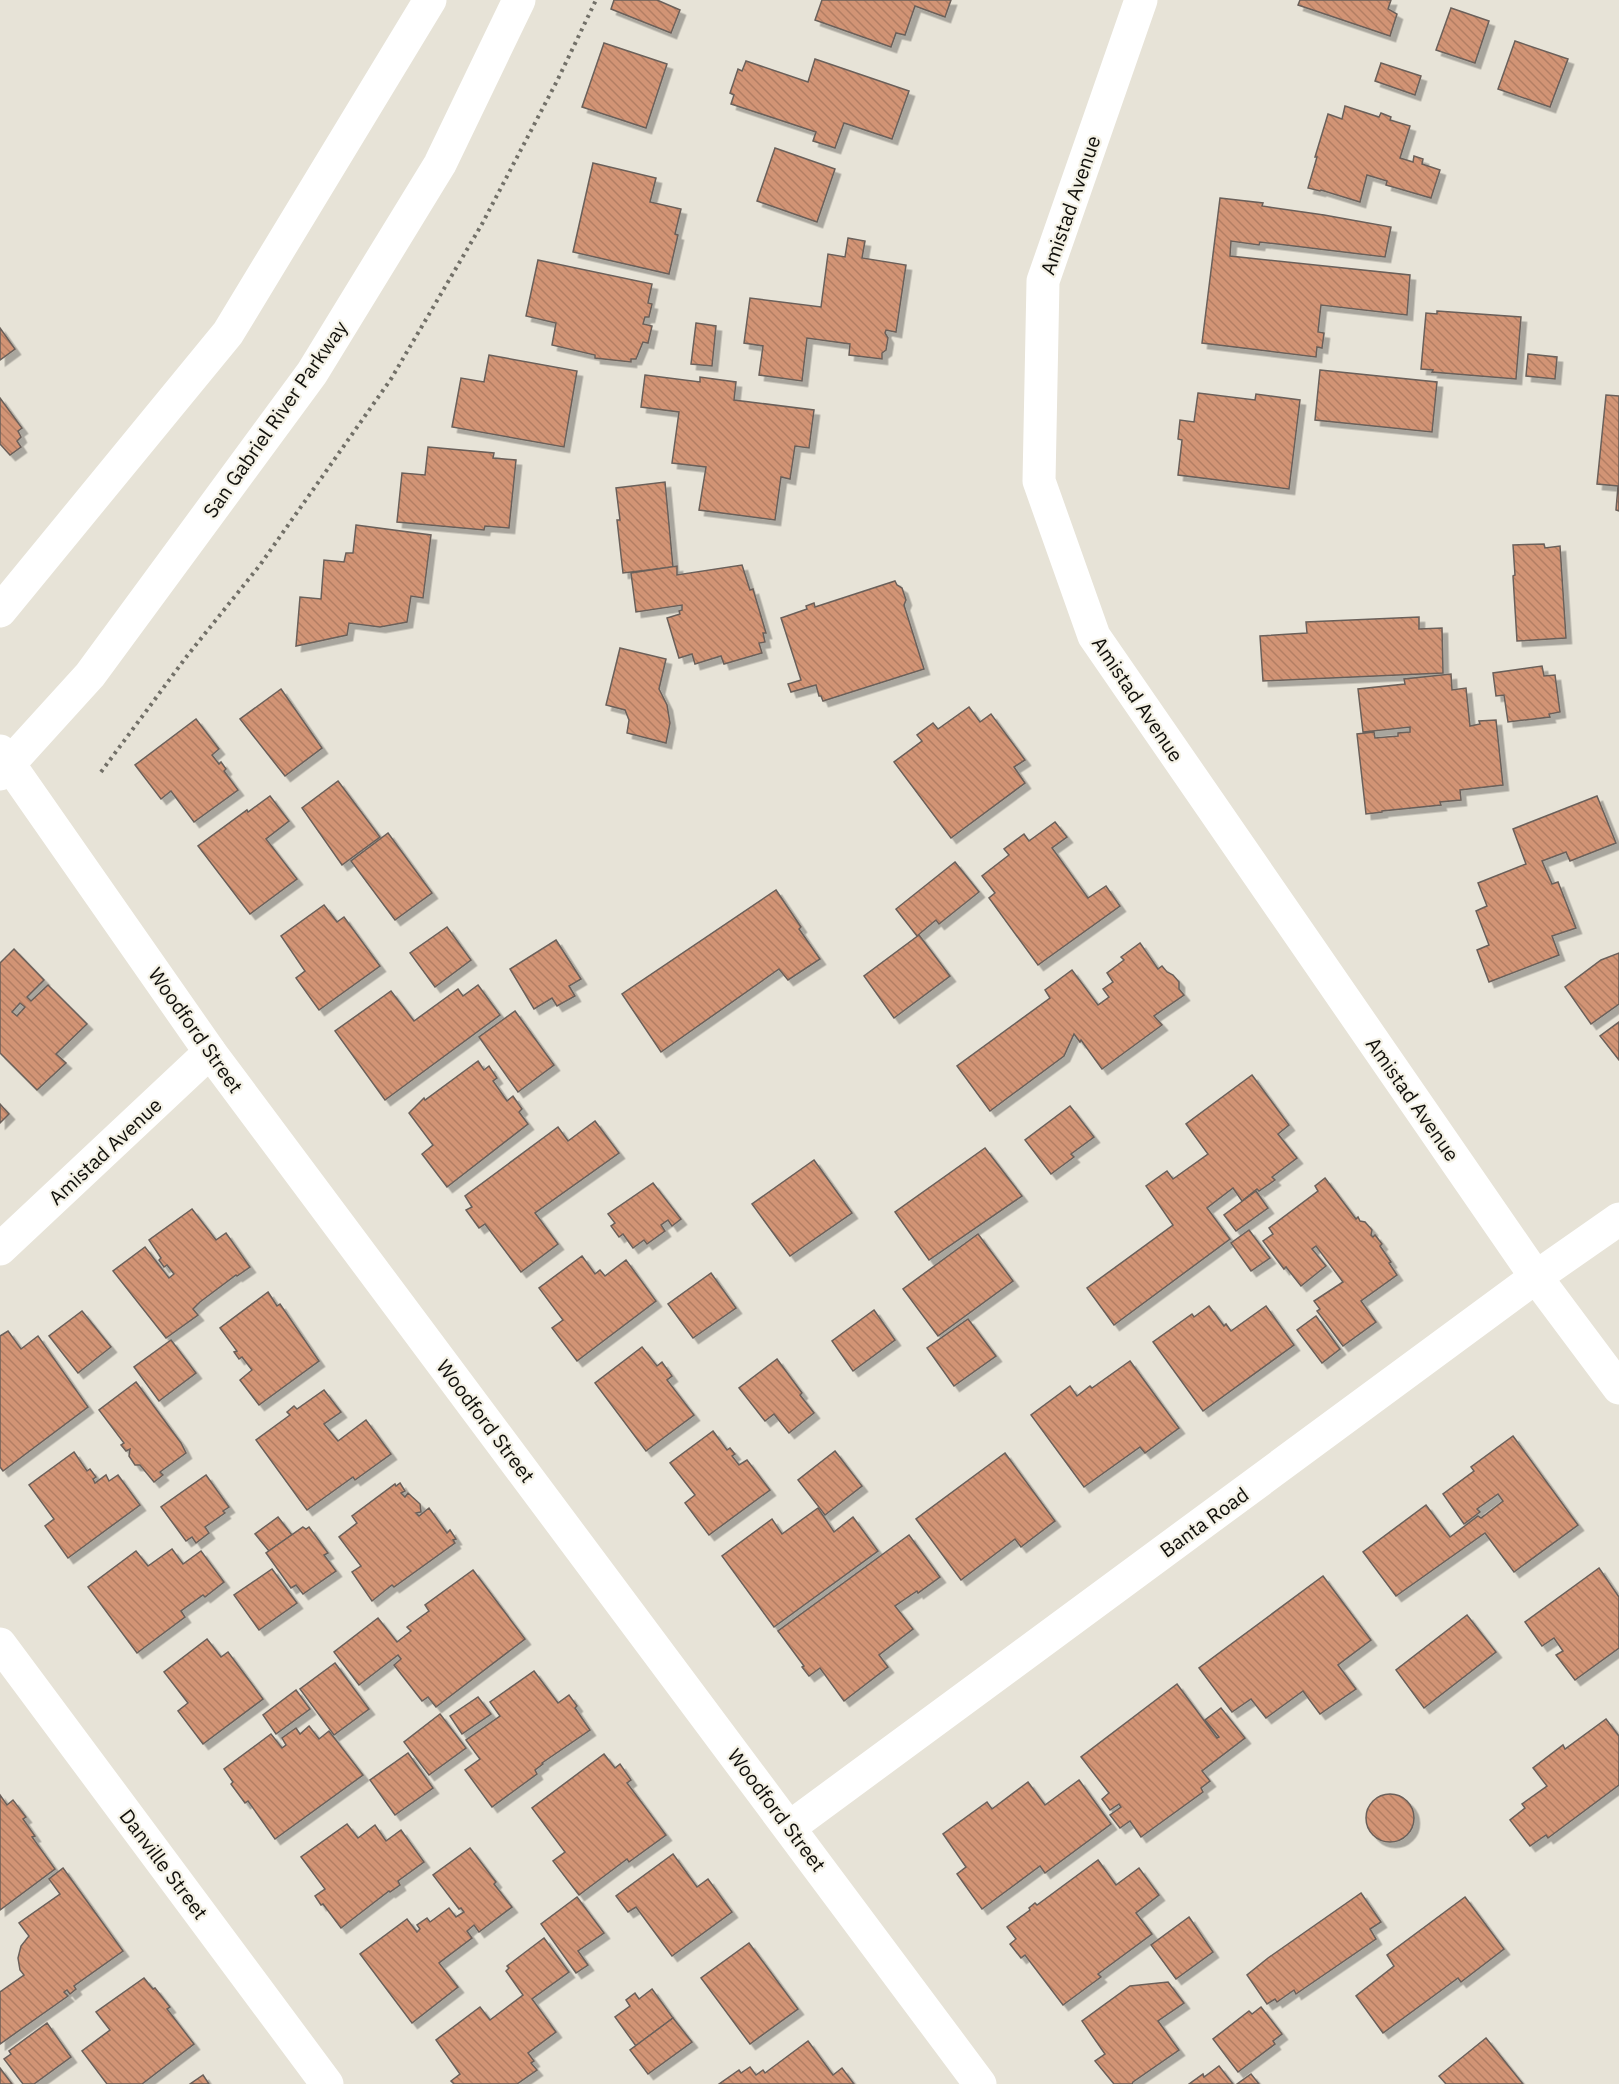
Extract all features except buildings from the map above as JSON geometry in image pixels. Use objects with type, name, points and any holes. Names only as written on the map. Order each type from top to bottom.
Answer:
[{"type":"street","points":[[0,611],[228,333],[430,0]]},
{"type":"street","name":"San Gabriel River Parkway","points":[[3,763],[90,675],[312,373],[440,165],[519,0]]},
{"type":"street","name":"Amistad Avenue","points":[[1141,0],[1043,281],[1039,481],[1094,636],[1536,1277],[1619,1388]]},
{"type":"street","name":"Woodford Street","points":[[3,763],[210,1052],[980,2084]]},
{"type":"street","name":"Amistad Avenue","points":[[0,1249],[210,1052]]},
{"type":"street","name":"Banta Road","points":[[790,1827],[1536,1277],[1619,1219]]},
{"type":"street","name":"Danville Street","points":[[0,1644],[327,2084]]},
{"type":"path","points":[[101,772],[186,656],[260,565],[392,379],[482,224],[557,81],[596,0]]}]
